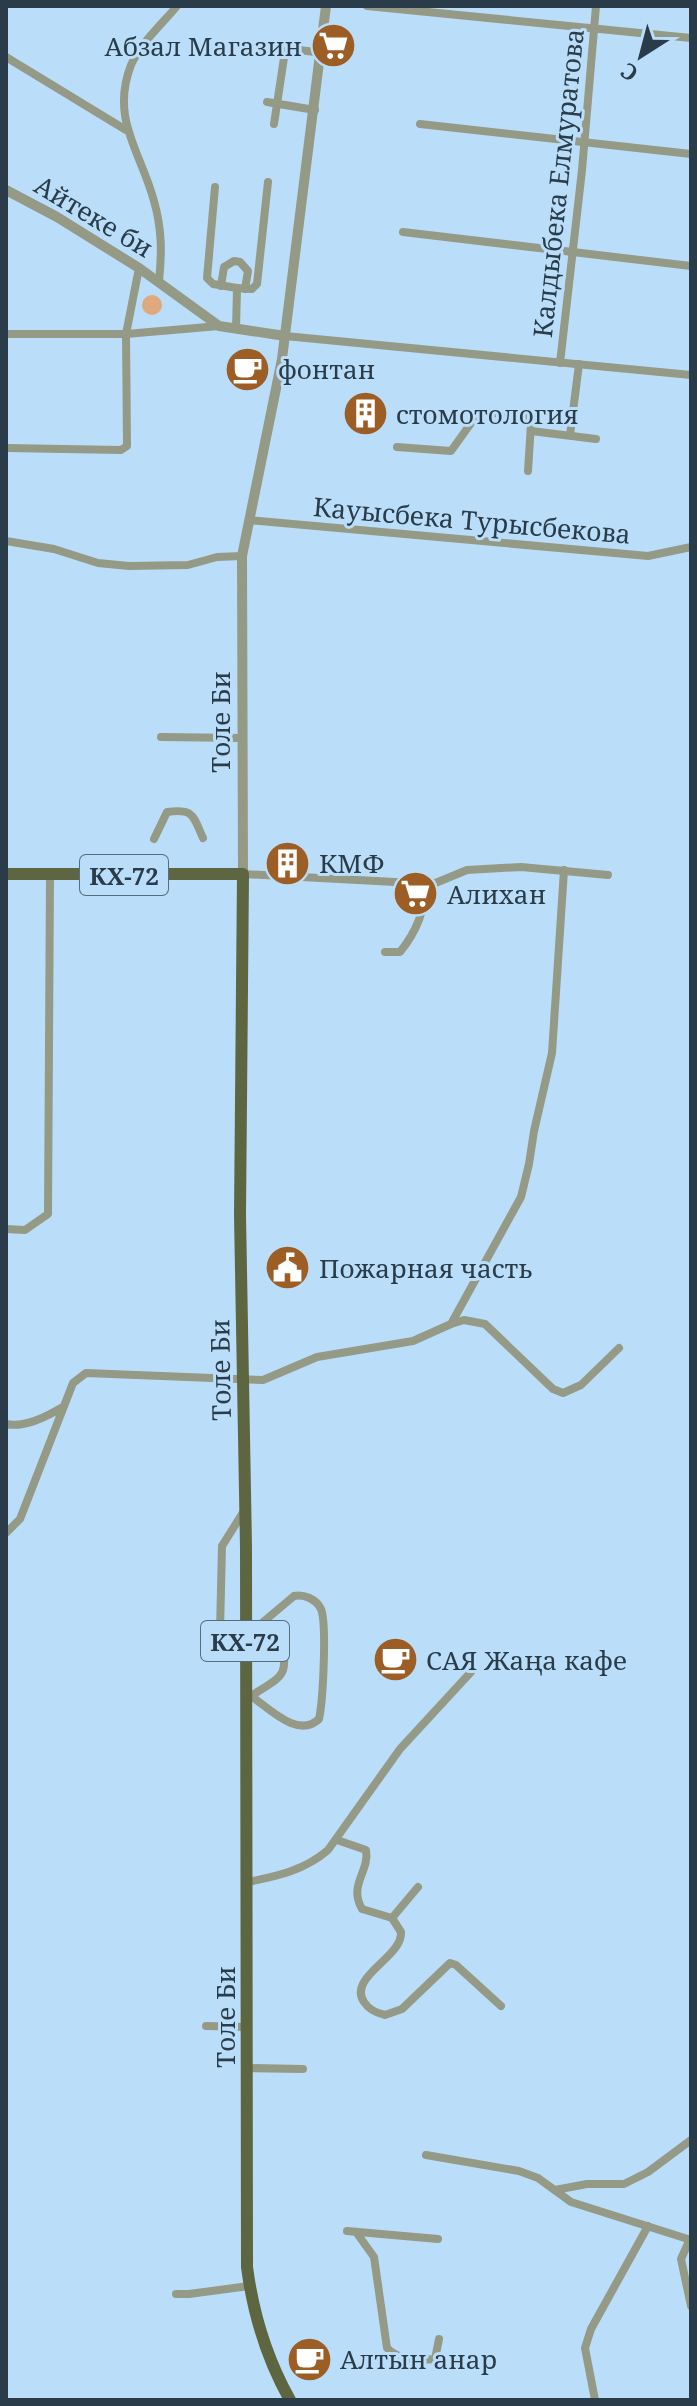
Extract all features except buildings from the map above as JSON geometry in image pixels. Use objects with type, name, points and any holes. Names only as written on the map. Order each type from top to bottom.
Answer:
[{"type":"main road","name":"КХ-72","points":[[6,874],[243,874]]},
{"type":"main road","name":"Толе Би","points":[[243,874],[242,1381],[250,1628],[245,1662],[248,1698],[245,2135],[249,2286],[266,2349],[290,2400]]},
{"type":"street","points":[[159,281],[162,250],[155,202],[126,130],[122,105],[132,64],[177,6]]},
{"type":"street","name":"Толе Би","points":[[243,874],[242,556],[286,331],[326,6]]},
{"type":"street","points":[[367,6],[691,38]]},
{"type":"street","name":"Калдыбека Елмуратова","points":[[560,363],[596,6]]},
{"type":"street","points":[[274,124],[272,102],[285,51],[322,53]]},
{"type":"street","points":[[6,57],[126,130]]},
{"type":"street","points":[[272,102],[315,110]]},
{"type":"street","points":[[420,124],[691,154]]},
{"type":"street","points":[[215,187],[207,278],[221,286],[252,289],[257,284],[268,182]]},
{"type":"street","name":"Айтеке би","points":[[6,190],[57,217],[139,268],[219,326]]},
{"type":"street","points":[[403,232],[691,266]]},
{"type":"street","points":[[221,286],[224,267],[234,261],[240,262],[248,271],[241,288],[236,329]]},
{"type":"street","points":[[6,448],[121,450],[127,446],[126,334],[139,268]]},
{"type":"street","points":[[6,334],[126,334],[219,326],[691,375]]},
{"type":"street","points":[[570,435],[579,364]]},
{"type":"street","points":[[397,447],[451,451],[482,412],[524,416],[531,424],[528,471]]},
{"type":"street","points":[[531,431],[596,439]]},
{"type":"street","name":"Кауысбека Турысбекова","points":[[249,520],[648,556],[691,547]]},
{"type":"street","points":[[6,541],[54,549],[98,563],[129,566],[160,563],[188,565],[217,557],[242,556]]},
{"type":"street","points":[[161,737],[241,738]]},
{"type":"street","points":[[154,839],[167,812],[185,811],[193,816],[203,838]]},
{"type":"street","points":[[243,874],[426,883],[437,883],[467,870],[521,867],[608,875]]},
{"type":"street","points":[[451,1324],[521,1197],[552,1053],[564,870]]},
{"type":"street","points":[[6,1229],[25,1230],[48,1214],[50,875]]},
{"type":"street","points":[[385,952],[400,952],[416,927],[425,906],[426,883]]},
{"type":"street","points":[[6,1533],[20,1519],[73,1383],[86,1373],[263,1380],[317,1357],[413,1341],[464,1320],[485,1324],[553,1389],[563,1393],[581,1385],[619,1348]]},
{"type":"street","points":[[6,1424],[14,1426],[43,1418],[61,1408]]},
{"type":"street","points":[[245,1510],[222,1546],[220,1631],[245,1662]]},
{"type":"street","points":[[294,1596],[307,1596],[319,1606],[324,1624],[319,1719],[310,1727],[299,1728],[248,1698],[281,1677],[285,1671],[282,1631],[278,1627],[250,1628],[294,1596]]},
{"type":"street","points":[[248,1882],[285,1875],[319,1858],[337,1840],[400,1749],[471,1672]]},
{"type":"street","points":[[337,1840],[366,1850],[368,1857],[357,1895],[362,1909],[392,1918],[400,1928],[402,1939],[362,1984],[360,1996],[366,2006],[377,2013],[391,2015],[402,2009],[450,1963],[501,2006]]},
{"type":"street","points":[[392,1918],[418,1887]]},
{"type":"street","points":[[206,2026],[247,2027]]},
{"type":"street","points":[[247,2068],[303,2069]]},
{"type":"street","points":[[555,2190],[587,2184],[624,2184],[648,2172],[691,2140]]},
{"type":"street","points":[[426,2155],[519,2171],[538,2178],[571,2202],[690,2240],[681,2259]]},
{"type":"street","points":[[595,2400],[585,2348],[591,2329],[648,2226]]},
{"type":"street","points":[[438,2239],[352,2232],[374,2257],[387,2348],[396,2356],[435,2359],[439,2339]]},
{"type":"street","points":[[675,2235],[691,2306]]},
{"type":"street","points":[[176,2294],[249,2286]]},
{"type":"shaded area","points":[[152,295],[159,298],[162,305],[159,312],[152,315],[145,312],[142,305],[145,298]]},
{"type":"place","name":"Абзал Магазин","points":[[333,46]]},
{"type":"place","name":"фонтан","points":[[247,369]]},
{"type":"place","name":"стомотология","points":[[365,414]]},
{"type":"place","name":"КМФ","points":[[288,863]]},
{"type":"place","name":"Алихан","points":[[416,894]]},
{"type":"place","name":"Пожарная часть","points":[[288,1268]]},
{"type":"place","name":"САЯ Жаңа кафе","points":[[395,1660]]},
{"type":"place","name":"Алтын анар","points":[[309,2359]]}]
